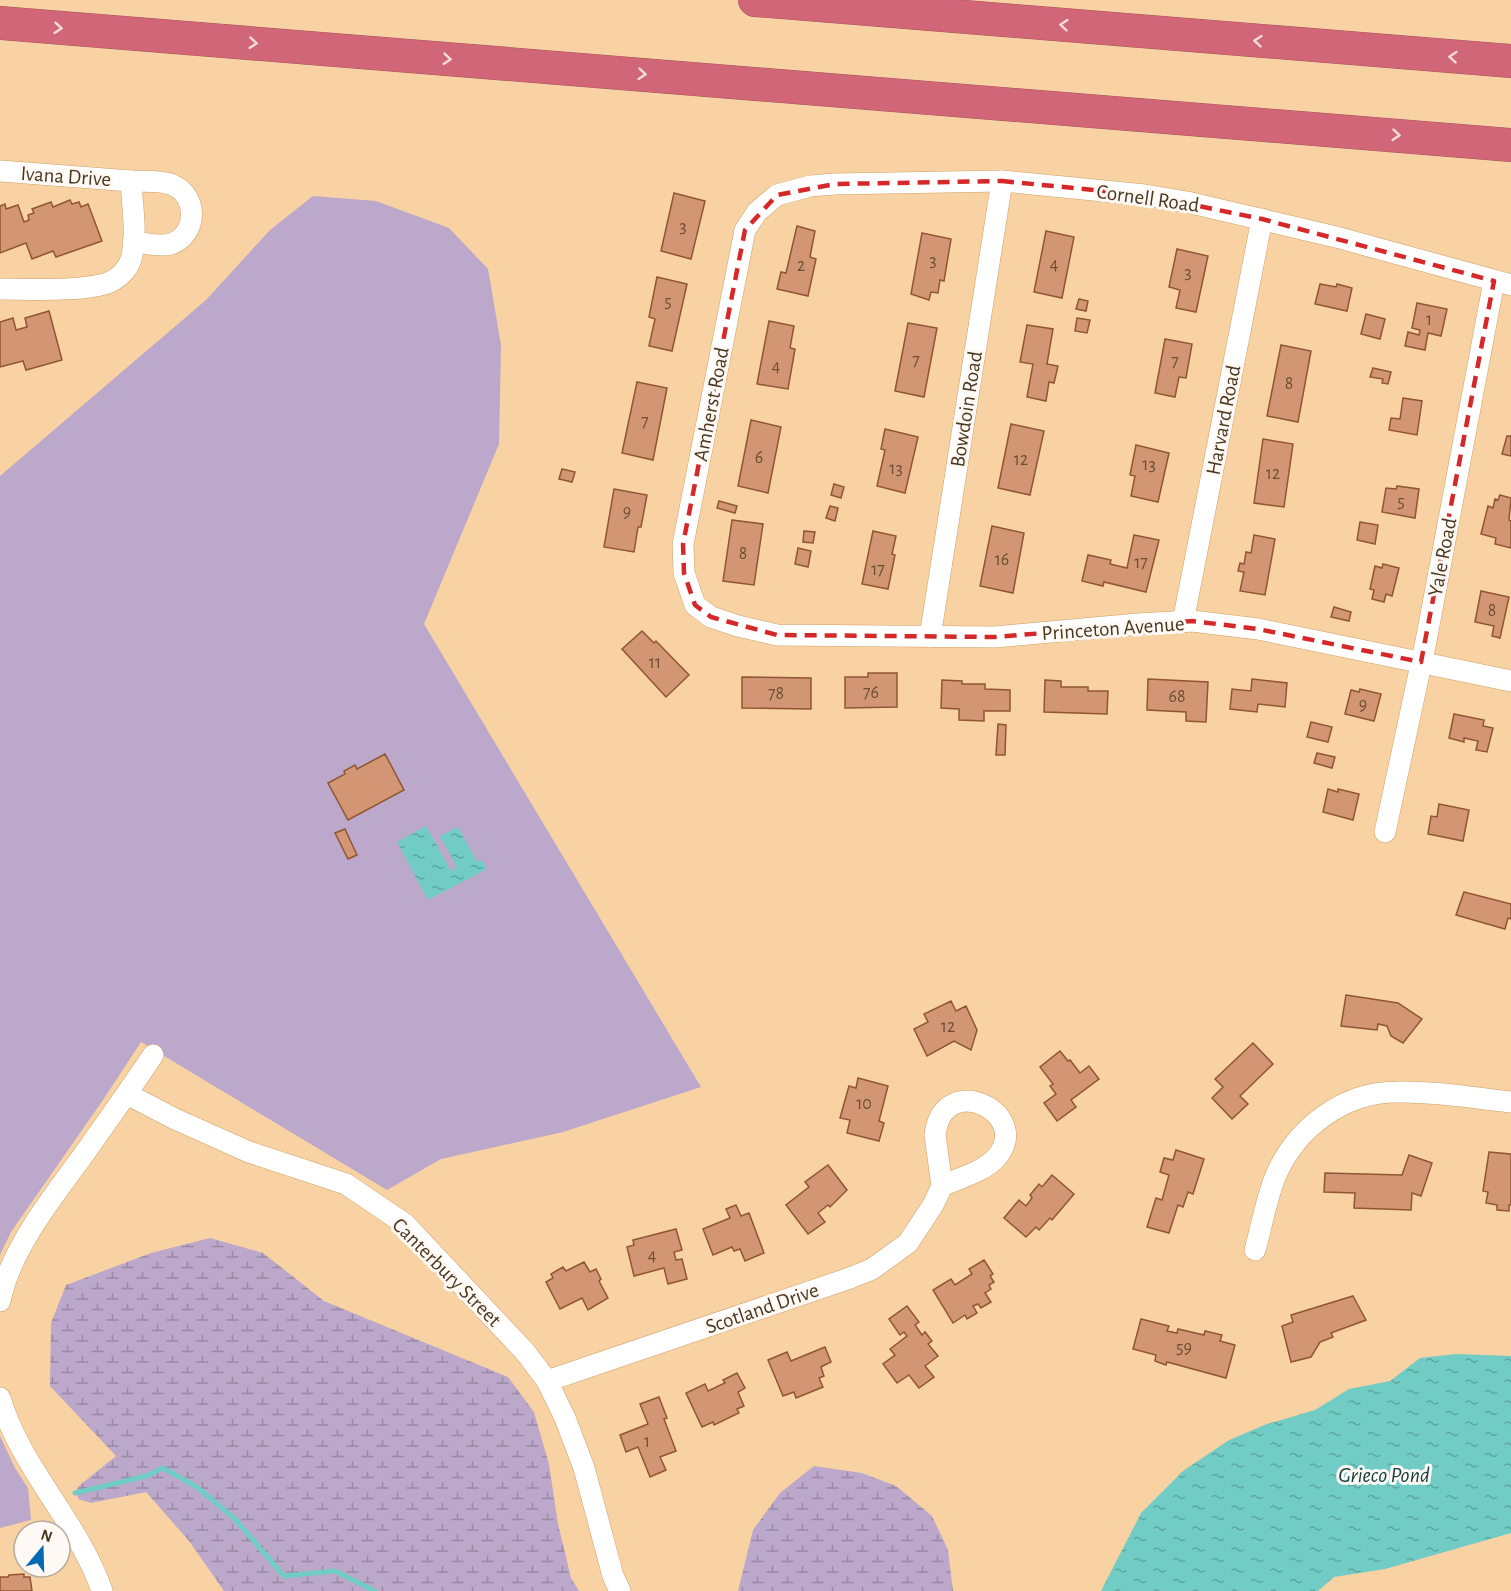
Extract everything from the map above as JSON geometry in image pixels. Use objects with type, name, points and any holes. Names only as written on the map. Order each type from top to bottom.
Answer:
[{"type":"highway","points":[[756,0],[1511,61]]},
{"type":"highway","points":[[0,23],[1511,145]]},
{"type":"street","name":"Ivana Drive","points":[[0,171],[173,185],[184,193],[192,211],[188,230],[173,243],[161,245],[134,242]]},
{"type":"street","name":"Ivana Drive","points":[[0,289],[88,287],[110,282],[120,276],[128,267],[134,242],[131,181]]},
{"type":"street","name":"Cornell Road","points":[[777,195],[810,186],[835,184],[1002,181],[1145,195],[1262,219],[1502,283]]},
{"type":"street","name":"Bowdoin Road","points":[[930,637],[1002,181]]},
{"type":"street","name":"Amherst Road","points":[[711,617],[695,605],[684,573],[683,544],[745,230],[757,212],[777,195]]},
{"type":"street","name":"Harvard Road","points":[[1183,622],[1262,219]]},
{"type":"street","name":"Yale Road","points":[[1385,832],[1502,283]]},
{"type":"street","name":"Princeton Avenue","points":[[711,617],[777,635],[930,637],[995,637],[1183,622],[1258,629],[1511,681]]},
{"type":"street","points":[[0,1301],[13,1264],[39,1217],[153,1055]]},
{"type":"street","points":[[1255,1250],[1271,1192],[1287,1153],[1301,1135],[1335,1108],[1371,1095],[1395,1092],[1511,1102]]},
{"type":"street","name":"Canterbury Street","points":[[127,1094],[174,1119],[249,1152],[346,1184],[405,1224],[526,1353],[547,1381],[565,1418],[584,1468],[620,1591]]},
{"type":"street","name":"Scotland Drive","points":[[547,1381],[872,1269],[908,1243],[933,1205],[942,1186]]},
{"type":"street","points":[[0,1398],[16,1441],[82,1546],[102,1591]]},
{"type":"highlighted area","points":[[1002,181],[1145,195],[1262,219],[1494,281],[1421,662],[1258,629],[1192,621],[995,637],[777,635],[711,617],[695,605],[684,573],[683,544],[745,230],[777,195],[835,184]]},
{"type":"green space","points":[[313,196],[376,201],[449,228],[488,269],[501,345],[499,444],[424,624],[701,1087],[563,1132],[441,1159],[387,1190],[141,1042],[11,1232],[0,1255],[0,476],[206,300],[270,230]]},
{"type":"green space","points":[[210,1238],[263,1253],[324,1301],[508,1377],[534,1412],[549,1464],[558,1524],[571,1578],[579,1591],[224,1591],[189,1541],[146,1492],[91,1503],[78,1499],[77,1489],[80,1485],[116,1456],[50,1386],[51,1323],[66,1285],[151,1253]]},
{"type":"green space","points":[[0,1436],[15,1468],[28,1488],[31,1519],[12,1519],[12,1525],[0,1528]]},
{"type":"green space","points":[[814,1466],[862,1473],[896,1486],[932,1516],[948,1550],[953,1591],[738,1591],[753,1530],[780,1493]]},
{"type":"water","points":[[426,826],[451,871],[457,867],[440,836],[458,827],[477,862],[482,860],[487,869],[428,900],[397,842]]},
{"type":"water","name":"Grieco Pond","points":[[1456,1354],[1511,1356],[1511,1533],[1385,1569],[1334,1577],[1318,1591],[1101,1591],[1141,1513],[1183,1471],[1229,1440],[1267,1424],[1315,1410],[1349,1389],[1390,1381],[1420,1358]]},
{"type":"building","points":[[674,193],[705,201],[691,259],[661,251]]},
{"type":"building","points":[[70,200],[72,204],[79,202],[81,207],[88,204],[102,241],[56,257],[53,251],[32,259],[26,243],[0,253],[0,206],[5,204],[6,209],[18,205],[24,222],[29,220],[28,215],[34,213],[32,209],[51,202],[53,207]]},
{"type":"building","points":[[797,226],[815,231],[810,257],[816,259],[808,296],[777,289],[781,272],[786,273]]},
{"type":"building","points":[[1046,231],[1074,237],[1062,298],[1034,292]]},
{"type":"building","points":[[922,233],[951,239],[944,281],[940,280],[938,293],[931,292],[929,300],[911,294]]},
{"type":"building","points":[[1177,249],[1208,256],[1196,312],[1176,308],[1180,290],[1169,287]]},
{"type":"building","points":[[657,277],[687,284],[672,351],[649,346],[655,319],[649,317]]},
{"type":"building","points":[[1320,284],[1336,287],[1337,284],[1352,288],[1347,311],[1315,304]]},
{"type":"building","points":[[1079,299],[1088,301],[1086,311],[1076,309]]},
{"type":"building","points":[[1417,303],[1447,309],[1441,336],[1428,333],[1425,350],[1405,346],[1408,332],[1419,335],[1420,330],[1412,328]]},
{"type":"building","points":[[49,311],[62,360],[26,370],[23,361],[0,367],[0,322],[13,318],[16,330],[27,327],[25,318]]},
{"type":"building","points":[[1366,314],[1385,319],[1380,339],[1361,334]]},
{"type":"building","points":[[1077,318],[1090,320],[1087,333],[1075,331]]},
{"type":"building","points":[[769,321],[794,326],[790,348],[795,349],[788,389],[757,384]]},
{"type":"building","points":[[908,323],[937,328],[924,397],[895,391]]},
{"type":"building","points":[[1027,325],[1053,329],[1047,364],[1058,366],[1054,383],[1049,382],[1046,401],[1027,397],[1033,364],[1020,362]]},
{"type":"building","points":[[1165,339],[1192,344],[1186,378],[1179,377],[1175,397],[1155,393]]},
{"type":"building","points":[[1281,345],[1311,351],[1298,422],[1267,416]]},
{"type":"building","points":[[1373,368],[1391,372],[1388,384],[1382,383],[1383,379],[1370,377]]},
{"type":"building","points":[[637,382],[667,388],[653,460],[622,453]]},
{"type":"building","points":[[1403,398],[1422,401],[1417,435],[1389,430],[1391,418],[1400,419]]},
{"type":"building","points":[[751,420],[781,427],[768,493],[738,486]]},
{"type":"building","points":[[1011,424],[1044,431],[1030,495],[998,488]]},
{"type":"building","points":[[885,429],[918,437],[905,493],[877,486],[885,450],[881,449]]},
{"type":"building","points":[[1507,436],[1511,436],[1511,456],[1502,454]]},
{"type":"building","points":[[1263,439],[1293,444],[1284,507],[1254,503]]},
{"type":"building","points":[[1136,445],[1169,453],[1158,502],[1131,496],[1135,476],[1130,475]]},
{"type":"building","points":[[562,469],[575,472],[572,482],[559,479]]},
{"type":"building","points":[[834,484],[844,487],[841,498],[831,495]]},
{"type":"building","points":[[1397,486],[1419,489],[1415,518],[1382,512],[1386,488],[1396,489]]},
{"type":"building","points":[[614,489],[647,495],[634,552],[604,547]]},
{"type":"building","points":[[1500,495],[1511,498],[1509,520],[1511,521],[1511,548],[1495,544],[1496,538],[1481,534],[1488,506],[1493,508],[1495,499],[1498,500]]},
{"type":"building","points":[[719,501],[737,506],[735,513],[717,508]]},
{"type":"building","points":[[830,506],[838,508],[835,521],[826,518]]},
{"type":"building","points":[[732,520],[763,524],[754,585],[723,581]]},
{"type":"building","points":[[1360,522],[1378,525],[1375,544],[1357,540]]},
{"type":"building","points":[[992,526],[1024,533],[1013,593],[980,586]]},
{"type":"building","points":[[804,531],[815,532],[813,543],[803,542]]},
{"type":"building","points":[[873,531],[896,536],[892,554],[895,555],[888,589],[862,584]]},
{"type":"building","points":[[1134,535],[1159,540],[1146,592],[1104,582],[1103,586],[1082,581],[1088,555],[1111,560],[1110,564],[1127,568]]},
{"type":"building","points":[[1254,535],[1275,539],[1265,595],[1240,591],[1244,572],[1238,571],[1240,563],[1244,564],[1246,552],[1251,553]]},
{"type":"building","points":[[798,548],[811,551],[808,567],[795,564]]},
{"type":"building","points":[[1383,564],[1399,568],[1392,596],[1386,594],[1384,602],[1372,599],[1374,590],[1370,589],[1375,566],[1382,568]]},
{"type":"building","points":[[1481,591],[1509,597],[1500,638],[1492,636],[1494,626],[1475,622]]},
{"type":"building","points":[[1334,607],[1351,612],[1349,621],[1331,617]]},
{"type":"building","points":[[642,631],[654,643],[656,641],[689,675],[666,697],[622,649]]},
{"type":"building","points":[[868,673],[897,673],[897,707],[845,708],[845,677],[868,677]]},
{"type":"building","points":[[742,677],[811,678],[811,709],[742,708]]},
{"type":"building","points":[[1148,679],[1208,682],[1206,722],[1186,721],[1186,712],[1147,710]]},
{"type":"building","points":[[1252,679],[1287,683],[1285,707],[1258,704],[1257,712],[1230,709],[1232,689],[1251,691]]},
{"type":"building","points":[[942,680],[962,681],[962,684],[985,684],[985,689],[1010,690],[1010,711],[984,711],[984,721],[959,720],[959,709],[941,708]]},
{"type":"building","points":[[1045,680],[1061,681],[1061,687],[1088,687],[1088,691],[1108,691],[1107,714],[1044,712]]},
{"type":"building","points":[[1360,689],[1381,694],[1374,721],[1345,714],[1351,690],[1359,692]]},
{"type":"building","points":[[1454,714],[1484,720],[1483,726],[1493,728],[1487,752],[1476,750],[1478,741],[1464,738],[1464,742],[1449,738]]},
{"type":"building","points":[[1311,722],[1332,727],[1328,742],[1307,737]]},
{"type":"building","points":[[998,724],[1006,725],[1005,755],[996,755]]},
{"type":"building","points":[[1317,753],[1335,757],[1332,768],[1314,763]]},
{"type":"building","points":[[385,754],[404,790],[348,820],[328,783],[345,774],[344,771],[355,765],[357,769]]},
{"type":"building","points":[[1328,789],[1359,794],[1353,820],[1323,812]]},
{"type":"building","points":[[1439,804],[1469,810],[1463,841],[1428,834],[1431,816],[1437,817]]},
{"type":"building","points":[[345,829],[357,855],[348,859],[335,833]]},
{"type":"building","points":[[1464,892],[1511,904],[1511,919],[1508,918],[1505,929],[1456,915]]},
{"type":"building","points":[[1346,995],[1398,1003],[1422,1019],[1403,1043],[1391,1036],[1387,1026],[1378,1024],[1377,1030],[1341,1026]]},
{"type":"building","points":[[951,1001],[956,1011],[966,1006],[977,1030],[971,1050],[954,1041],[927,1056],[914,1029],[928,1022],[924,1014]]},
{"type":"building","points":[[1253,1043],[1273,1064],[1240,1096],[1248,1104],[1232,1119],[1212,1098],[1223,1087],[1215,1079]]},
{"type":"building","points":[[1060,1051],[1080,1073],[1089,1066],[1099,1079],[1071,1100],[1076,1107],[1057,1121],[1044,1103],[1056,1094],[1050,1086],[1053,1084],[1040,1067]]},
{"type":"building","points":[[858,1078],[888,1086],[879,1121],[884,1123],[879,1141],[847,1133],[850,1120],[840,1118],[849,1086],[856,1088]]},
{"type":"building","points":[[1176,1150],[1204,1159],[1193,1194],[1188,1192],[1183,1207],[1178,1205],[1169,1233],[1147,1227],[1156,1198],[1162,1200],[1169,1175],[1160,1172],[1164,1158],[1173,1160]]},
{"type":"building","points":[[1489,1152],[1511,1154],[1509,1211],[1497,1210],[1497,1205],[1486,1203],[1488,1192],[1483,1191]]},
{"type":"building","points":[[1409,1155],[1432,1163],[1421,1196],[1412,1193],[1411,1210],[1354,1208],[1355,1193],[1324,1192],[1325,1173],[1402,1175]]},
{"type":"building","points":[[828,1165],[847,1190],[830,1207],[828,1205],[818,1213],[825,1222],[808,1234],[786,1205],[809,1187],[805,1182]]},
{"type":"building","points":[[1052,1175],[1074,1194],[1052,1220],[1050,1218],[1039,1230],[1036,1227],[1026,1237],[1004,1218],[1019,1200],[1026,1206],[1032,1198],[1030,1195],[1039,1184],[1042,1187]]},
{"type":"building","points":[[736,1205],[741,1216],[749,1213],[764,1253],[745,1261],[740,1249],[734,1251],[732,1247],[713,1255],[703,1229],[730,1218],[726,1209]]},
{"type":"building","points":[[676,1229],[682,1250],[674,1252],[676,1260],[682,1259],[687,1279],[668,1284],[664,1268],[634,1276],[627,1247],[634,1245],[633,1240]]},
{"type":"building","points":[[984,1260],[993,1274],[990,1276],[994,1282],[989,1285],[991,1289],[985,1293],[991,1302],[981,1308],[978,1304],[973,1306],[977,1313],[967,1319],[965,1315],[953,1323],[933,1290],[951,1279],[955,1285],[972,1274],[969,1269]]},
{"type":"building","points":[[584,1262],[590,1272],[596,1269],[601,1279],[599,1281],[608,1298],[588,1310],[582,1298],[560,1309],[546,1282],[553,1278],[551,1274],[563,1267],[566,1271]]},
{"type":"building","points":[[1353,1296],[1366,1320],[1331,1333],[1333,1337],[1320,1342],[1311,1357],[1291,1362],[1282,1326],[1293,1322],[1291,1315]]},
{"type":"building","points":[[907,1306],[919,1322],[915,1325],[922,1335],[925,1332],[932,1341],[928,1344],[938,1356],[925,1366],[934,1377],[919,1388],[909,1375],[897,1383],[883,1364],[895,1355],[890,1349],[907,1336],[904,1332],[900,1335],[889,1319]]},
{"type":"building","points":[[1141,1319],[1169,1326],[1167,1331],[1177,1333],[1178,1329],[1204,1335],[1205,1331],[1222,1335],[1220,1341],[1235,1345],[1226,1378],[1167,1362],[1166,1365],[1155,1361],[1156,1355],[1133,1349]]},
{"type":"building","points":[[825,1347],[831,1362],[821,1367],[824,1376],[819,1378],[823,1387],[796,1398],[794,1392],[783,1396],[768,1360],[787,1352],[791,1361]]},
{"type":"building","points":[[737,1373],[745,1388],[738,1392],[744,1406],[737,1409],[739,1413],[714,1425],[713,1422],[702,1427],[686,1393],[705,1384],[708,1391],[725,1383],[723,1380]]},
{"type":"building","points":[[659,1397],[667,1418],[664,1419],[676,1451],[660,1457],[666,1470],[650,1477],[638,1447],[626,1452],[620,1435],[648,1424],[640,1404]]},
{"type":"building","points":[[12,1575],[12,1579],[30,1579],[32,1591],[0,1591],[0,1577]]},
{"type":"waterway","points":[[75,1493],[146,1476],[163,1468],[197,1487],[234,1518],[284,1576],[335,1571],[375,1591]]}]
